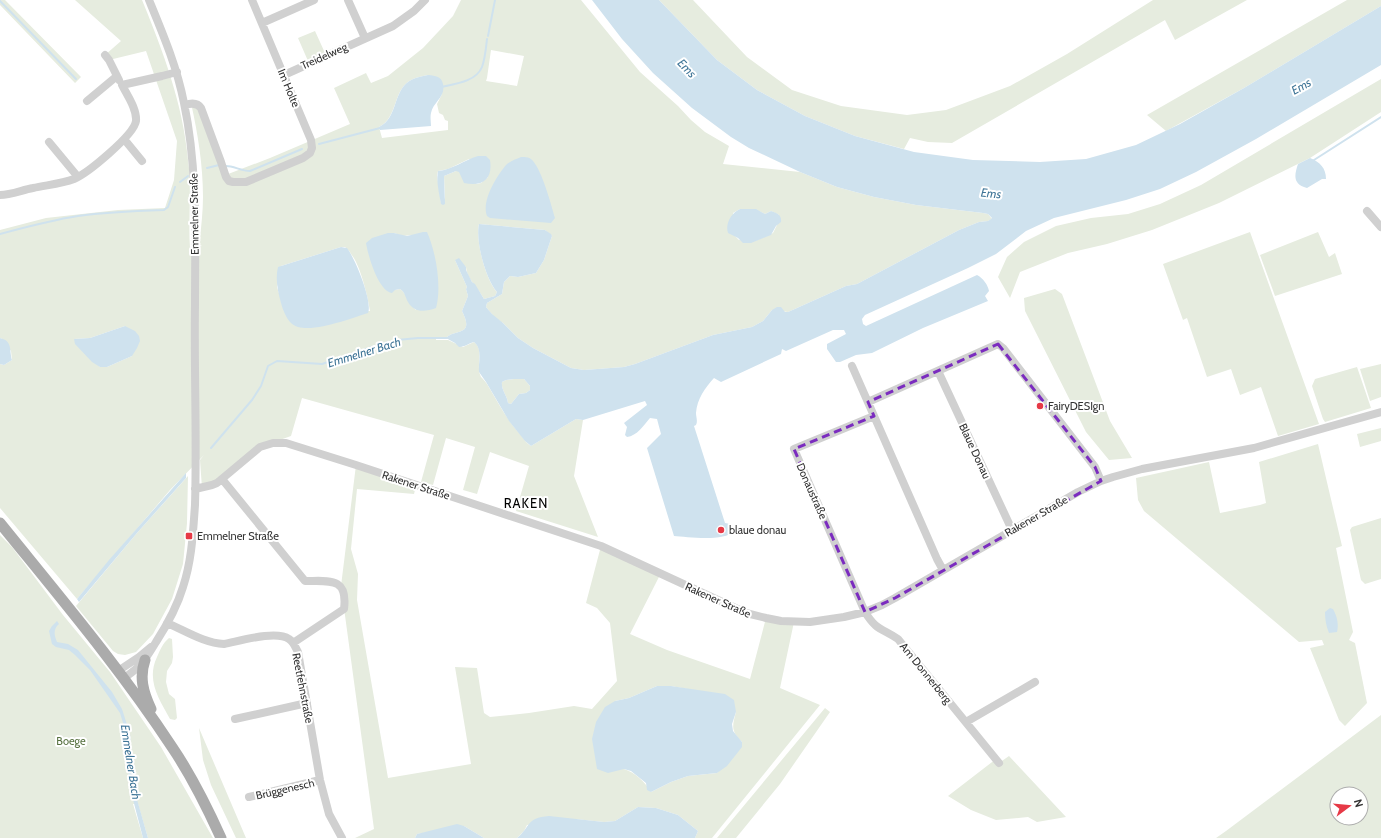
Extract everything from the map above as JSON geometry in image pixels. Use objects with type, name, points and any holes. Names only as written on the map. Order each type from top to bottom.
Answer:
[{"type":"main road","points":[[0,523],[121,675],[167,739]]},
{"type":"main road","points":[[146,660],[143,667],[143,690],[150,707],[167,739],[191,778],[221,838]]},
{"type":"street","name":"Emmelner Straße","points":[[121,675],[135,670],[146,660],[178,600],[187,575],[193,537],[195,489],[195,240],[193,162],[190,131],[177,72],[149,0]]},
{"type":"street","name":"Im Holte","points":[[185,105],[191,103],[199,105],[226,177],[229,181],[239,183],[246,182],[303,158],[310,153],[312,148],[311,140],[252,0]]},
{"type":"street","points":[[262,23],[314,0]]},
{"type":"street","points":[[348,0],[365,38]]},
{"type":"street","name":"Treidelweg","points":[[284,75],[393,26],[403,20],[425,0]]},
{"type":"street","points":[[0,195],[6,195],[78,177],[88,171],[132,130],[136,123],[135,111],[105,55]]},
{"type":"street","points":[[122,85],[177,72]]},
{"type":"street","points":[[87,101],[117,76]]},
{"type":"street","points":[[124,139],[142,162]]},
{"type":"street","points":[[49,142],[78,177]]},
{"type":"street","points":[[1367,211],[1381,227]]},
{"type":"street","points":[[868,402],[998,344],[1003,348],[1095,467],[1101,481]]},
{"type":"street","points":[[852,366],[943,570]]},
{"type":"street","name":"Blaue Donau","points":[[938,371],[1012,530]]},
{"type":"street","name":"Rakener Straße","points":[[195,489],[212,485],[222,479],[260,447],[273,442],[286,443],[601,546],[746,613],[766,618],[794,622],[822,621],[865,612],[896,598],[1078,492],[1101,481],[1142,470],[1254,448],[1381,412]]},
{"type":"street","name":"Donaustraße","points":[[865,612],[794,449],[874,416]]},
{"type":"street","points":[[222,479],[305,581],[329,581],[335,582],[341,586],[345,599],[344,609],[293,643]]},
{"type":"street","name":"Am Donnerberg","points":[[865,612],[876,627],[898,639],[999,763]]},
{"type":"street","name":"Reetfehnstraße","points":[[167,623],[216,644],[279,635],[288,638],[293,643],[298,652],[320,780],[329,814],[342,838]]},
{"type":"street","name":"Emmelner Straße","points":[[121,675],[156,642]]},
{"type":"street","points":[[966,722],[1035,682]]},
{"type":"street","points":[[235,719],[307,703]]},
{"type":"street","name":"Brüggenesch","points":[[250,797],[320,780]]},
{"type":"highlighted area","points":[[998,344],[1095,467],[1101,481],[895,598],[865,612],[794,449],[874,416],[868,402]]},
{"type":"green space","points":[[0,0],[5,0],[81,77],[75,83],[0,5]]},
{"type":"green space","points":[[75,0],[142,0],[171,78],[182,119],[189,171],[190,248],[202,246],[200,245],[200,240],[203,197],[200,150],[191,103],[196,104],[223,176],[350,124],[334,88],[366,73],[371,83],[388,76],[423,48],[453,16],[461,0],[581,0],[640,72],[705,132],[729,146],[723,164],[800,172],[837,187],[874,197],[916,205],[983,213],[988,214],[992,219],[979,222],[959,230],[857,284],[846,286],[788,312],[772,310],[763,321],[752,327],[713,335],[624,367],[584,370],[571,368],[533,348],[518,338],[503,323],[495,318],[486,307],[487,303],[502,294],[504,282],[510,276],[518,277],[536,273],[544,260],[552,236],[545,230],[479,224],[478,231],[482,260],[489,279],[497,292],[495,296],[484,299],[470,279],[466,267],[455,260],[467,287],[466,289],[468,296],[462,311],[466,325],[462,330],[446,338],[436,338],[436,340],[448,340],[463,347],[474,342],[477,345],[479,349],[479,373],[481,377],[487,384],[511,423],[531,446],[576,419],[583,420],[574,476],[598,537],[516,511],[529,466],[490,452],[477,494],[463,490],[475,447],[446,438],[433,485],[421,482],[434,435],[302,398],[291,436],[260,447],[217,483],[202,488],[200,460],[204,455],[170,490],[77,599],[0,508],[0,364],[4,365],[12,360],[11,351],[0,338],[0,230],[46,218],[118,210],[165,208],[174,180],[177,141],[146,51],[109,60],[105,55],[121,41]],"holes":[[[491,50],[524,56],[517,86],[486,81]],[[428,75],[442,94],[437,104],[439,113],[443,115],[445,120],[448,121],[448,130],[382,138],[379,127],[390,117],[398,96],[406,83],[418,77]],[[469,159],[488,177],[481,183],[477,184],[459,171],[444,176],[445,198],[441,203],[437,175],[438,171],[448,169]],[[740,209],[759,211],[765,214],[771,211],[779,215],[778,223],[773,233],[755,241],[739,240],[735,236],[733,213]],[[394,233],[403,236],[412,235],[416,310],[400,289],[395,290]],[[345,247],[350,252],[357,265],[370,311],[285,312],[277,287],[281,266]],[[125,326],[132,356],[107,367],[100,367],[74,339],[90,338]]]},
{"type":"green space","points":[[659,0],[693,0],[747,57],[792,90],[841,106],[907,115],[946,110],[1010,86],[1067,54],[1153,0],[1247,0],[1175,40],[1165,20],[952,143],[928,142],[910,138],[904,149],[855,136],[805,116],[757,90],[717,60]]},
{"type":"green space","points":[[1347,0],[1381,0],[1381,6],[1244,88],[1166,131],[1147,115]]},
{"type":"green space","points":[[315,31],[325,53],[308,61],[298,38]]},
{"type":"green space","points":[[1381,79],[1381,112],[1310,158],[1219,203],[1152,230],[1107,244],[1068,253],[1020,272],[1010,298],[998,277],[1007,257],[1024,242],[1056,226],[1091,218],[1128,214],[1160,204],[1201,185]]},
{"type":"green space","points":[[1250,232],[1319,424],[1278,436],[1261,387],[1240,395],[1231,369],[1207,377],[1187,318],[1183,320],[1163,264]]},
{"type":"green space","points":[[1318,232],[1329,257],[1335,253],[1342,274],[1275,296],[1260,255]]},
{"type":"green space","points":[[1055,289],[1062,294],[1110,421],[1132,458],[1109,460],[1086,432],[1025,311],[1024,298]]},
{"type":"green space","points":[[1381,364],[1381,397],[1370,401],[1360,369]]},
{"type":"green space","points":[[1357,367],[1371,408],[1325,422],[1312,386],[1315,379]]},
{"type":"green space","points":[[514,379],[524,379],[530,386],[530,390],[526,393],[519,394],[511,404],[508,403],[502,388],[502,382]]},
{"type":"green space","points":[[1381,428],[1381,441],[1360,447],[1357,434]]},
{"type":"green space","points":[[1318,444],[1342,546],[1336,548],[1353,632],[1349,640],[1355,643],[1367,703],[1345,726],[1339,720],[1310,648],[1324,645],[1322,640],[1299,642],[1144,511],[1138,500],[1136,478],[1209,462],[1220,513],[1260,505],[1266,503],[1259,462]]},
{"type":"green space","points":[[356,465],[416,486],[414,494],[357,489],[351,549],[358,574],[357,600],[388,778],[471,764],[455,667],[477,668],[484,713],[490,717],[574,706],[592,709],[617,681],[610,623],[597,608],[586,603],[601,546],[661,573],[630,634],[667,650],[750,679],[766,618],[794,622],[780,688],[820,705],[712,838],[695,838],[698,831],[678,815],[656,808],[638,807],[615,821],[604,822],[575,819],[527,825],[524,831],[517,838],[484,838],[464,826],[417,834],[415,838],[355,838],[374,829],[341,586]],"holes":[[[657,686],[671,686],[693,690],[736,712],[733,728],[734,732],[742,742],[717,773],[688,776],[671,782],[651,792],[646,784],[639,778],[624,769],[615,701],[629,698]]]},
{"type":"green space","points":[[188,476],[187,523],[183,564],[172,599],[153,634],[136,652],[125,655],[118,654],[113,651],[76,606],[137,533]]},
{"type":"green space","points":[[1381,518],[1381,579],[1365,584],[1361,580],[1350,530],[1352,527]]},
{"type":"green space","name":"Boege","points":[[0,535],[12,547],[63,615],[110,672],[161,747],[213,838],[148,838],[138,804],[133,804],[143,838],[0,838]]},
{"type":"green space","points":[[169,638],[172,639],[173,657],[172,663],[167,671],[166,682],[169,694],[175,699],[177,718],[175,720],[170,719],[158,697],[153,681],[154,665],[162,647]]},
{"type":"green space","points":[[825,708],[830,712],[780,784],[736,838],[717,838]]},
{"type":"green space","points":[[1381,715],[1381,838],[1216,838],[1226,831]]},
{"type":"green space","points":[[199,728],[246,838],[236,838],[211,785],[203,760]]},
{"type":"green space","points":[[1009,756],[1066,817],[1037,822],[1028,817],[996,820],[971,810],[948,796],[996,759],[999,763]]},
{"type":"water","name":"Ems","points":[[592,0],[659,0],[717,60],[757,90],[805,116],[855,136],[914,152],[973,160],[1040,162],[1086,159],[1136,145],[1180,124],[1244,88],[1381,6],[1381,65],[1256,139],[1196,172],[1160,189],[1126,200],[1054,218],[1026,231],[996,254],[865,315],[862,319],[863,324],[866,326],[977,275],[988,286],[989,291],[985,296],[988,301],[923,328],[872,353],[856,355],[840,362],[836,362],[827,349],[827,344],[846,334],[844,330],[833,330],[786,351],[782,349],[781,354],[721,382],[714,378],[700,398],[696,413],[697,424],[694,426],[725,523],[730,524],[733,531],[723,537],[715,538],[674,536],[647,448],[661,434],[657,419],[650,418],[634,435],[627,437],[625,435],[627,427],[624,423],[647,405],[645,401],[583,420],[576,419],[531,446],[525,441],[509,421],[479,372],[479,352],[477,345],[474,342],[459,347],[446,338],[462,330],[466,325],[462,311],[468,296],[466,289],[467,287],[455,260],[459,258],[466,267],[472,282],[475,284],[484,299],[495,296],[497,292],[489,279],[482,260],[478,231],[479,224],[545,230],[551,234],[552,236],[544,260],[536,273],[518,277],[510,276],[504,282],[502,294],[487,303],[486,307],[518,338],[533,348],[571,368],[584,370],[624,367],[713,335],[752,327],[763,321],[772,310],[777,307],[781,307],[785,312],[788,312],[846,286],[857,284],[959,230],[979,222],[988,221],[992,218],[988,214],[983,213],[916,205],[874,197],[837,187],[800,172],[749,148],[731,137],[692,108],[653,73],[622,39]],"holes":[[[524,379],[530,386],[530,390],[526,393],[519,394],[511,404],[508,403],[502,388],[502,382],[506,380]]]},
{"type":"water","points":[[428,75],[436,76],[442,81],[443,84],[443,92],[432,109],[431,126],[380,130],[379,127],[390,117],[398,96],[406,83],[415,78]]},
{"type":"water","points":[[478,156],[486,156],[490,160],[491,167],[488,177],[481,182],[471,184],[464,183],[459,172],[456,171],[444,176],[445,204],[441,204],[437,175],[438,171],[448,169]]},
{"type":"water","points":[[521,157],[532,160],[540,172],[555,218],[551,223],[490,218],[487,216],[486,203],[495,181],[507,164]]},
{"type":"water","points":[[1310,158],[1317,161],[1322,166],[1326,179],[1322,179],[1307,188],[1297,182],[1295,176],[1298,164]]},
{"type":"water","points":[[740,209],[756,209],[765,214],[771,211],[780,216],[781,222],[776,226],[771,235],[751,243],[743,243],[738,238],[728,233],[727,230],[730,219],[734,213]]},
{"type":"water","points":[[427,232],[433,249],[438,280],[438,300],[436,308],[420,311],[410,306],[402,290],[395,290],[392,293],[387,291],[382,286],[374,272],[366,243],[372,238],[388,233],[407,236]]},
{"type":"water","points":[[341,247],[347,248],[358,270],[366,290],[369,307],[368,313],[340,322],[317,327],[298,327],[291,323],[281,303],[277,281],[278,267]]},
{"type":"water","points":[[125,326],[135,331],[139,336],[140,341],[137,348],[132,356],[107,367],[100,367],[92,362],[75,344],[74,339],[90,338]]},
{"type":"water","points":[[0,338],[7,341],[10,346],[12,360],[4,365],[0,364]]},
{"type":"water","points":[[186,473],[186,478],[79,602],[77,599],[109,560]]},
{"type":"water","points":[[1330,608],[1333,609],[1336,614],[1338,626],[1337,632],[1329,633],[1325,612]]},
{"type":"water","points":[[57,621],[59,624],[56,628],[55,637],[57,642],[68,644],[78,650],[112,692],[122,709],[130,734],[134,789],[148,838],[143,838],[130,788],[127,761],[127,736],[120,713],[90,670],[69,650],[56,647],[52,644],[49,631]]},
{"type":"water","points":[[657,686],[671,686],[725,694],[734,700],[736,712],[732,724],[733,731],[742,742],[742,747],[727,766],[717,773],[688,776],[671,782],[651,792],[647,790],[646,783],[631,771],[624,769],[608,773],[597,769],[592,739],[596,722],[605,707],[615,701],[629,698]]},
{"type":"water","points":[[638,807],[656,808],[678,815],[698,831],[695,838],[517,838],[532,821],[541,817],[549,816],[604,822],[615,821]]},
{"type":"water","points":[[457,824],[464,826],[484,838],[415,838],[417,834]]},
{"type":"waterway","points":[[488,36],[495,0]]},
{"type":"waterway","points":[[0,1],[76,79]]},
{"type":"waterway","points":[[441,87],[464,82],[479,72],[484,61],[487,39]]},
{"type":"waterway","points":[[1314,160],[1381,117]]},
{"type":"waterway","points":[[319,144],[380,128]]},
{"type":"waterway","points":[[226,166],[250,171],[302,149]]},
{"type":"waterway","points":[[207,168],[219,165]]},
{"type":"waterway","points":[[180,182],[188,176]]},
{"type":"waterway","points":[[0,234],[78,216],[164,210],[168,207],[175,187]]},
{"type":"waterway","name":"Emmelner Bach","points":[[211,448],[252,400],[261,386],[268,366],[277,361],[322,364],[397,340],[447,338]]},
{"type":"place","name":"FairyDESIgn","points":[[1040,406]]},
{"type":"place","name":"blaue donau","points":[[721,530]]},
{"type":"place","name":"Emmelner Straße","points":[[189,536]]},
{"type":"district","name":"RAKEN","points":[[526,503]]}]
